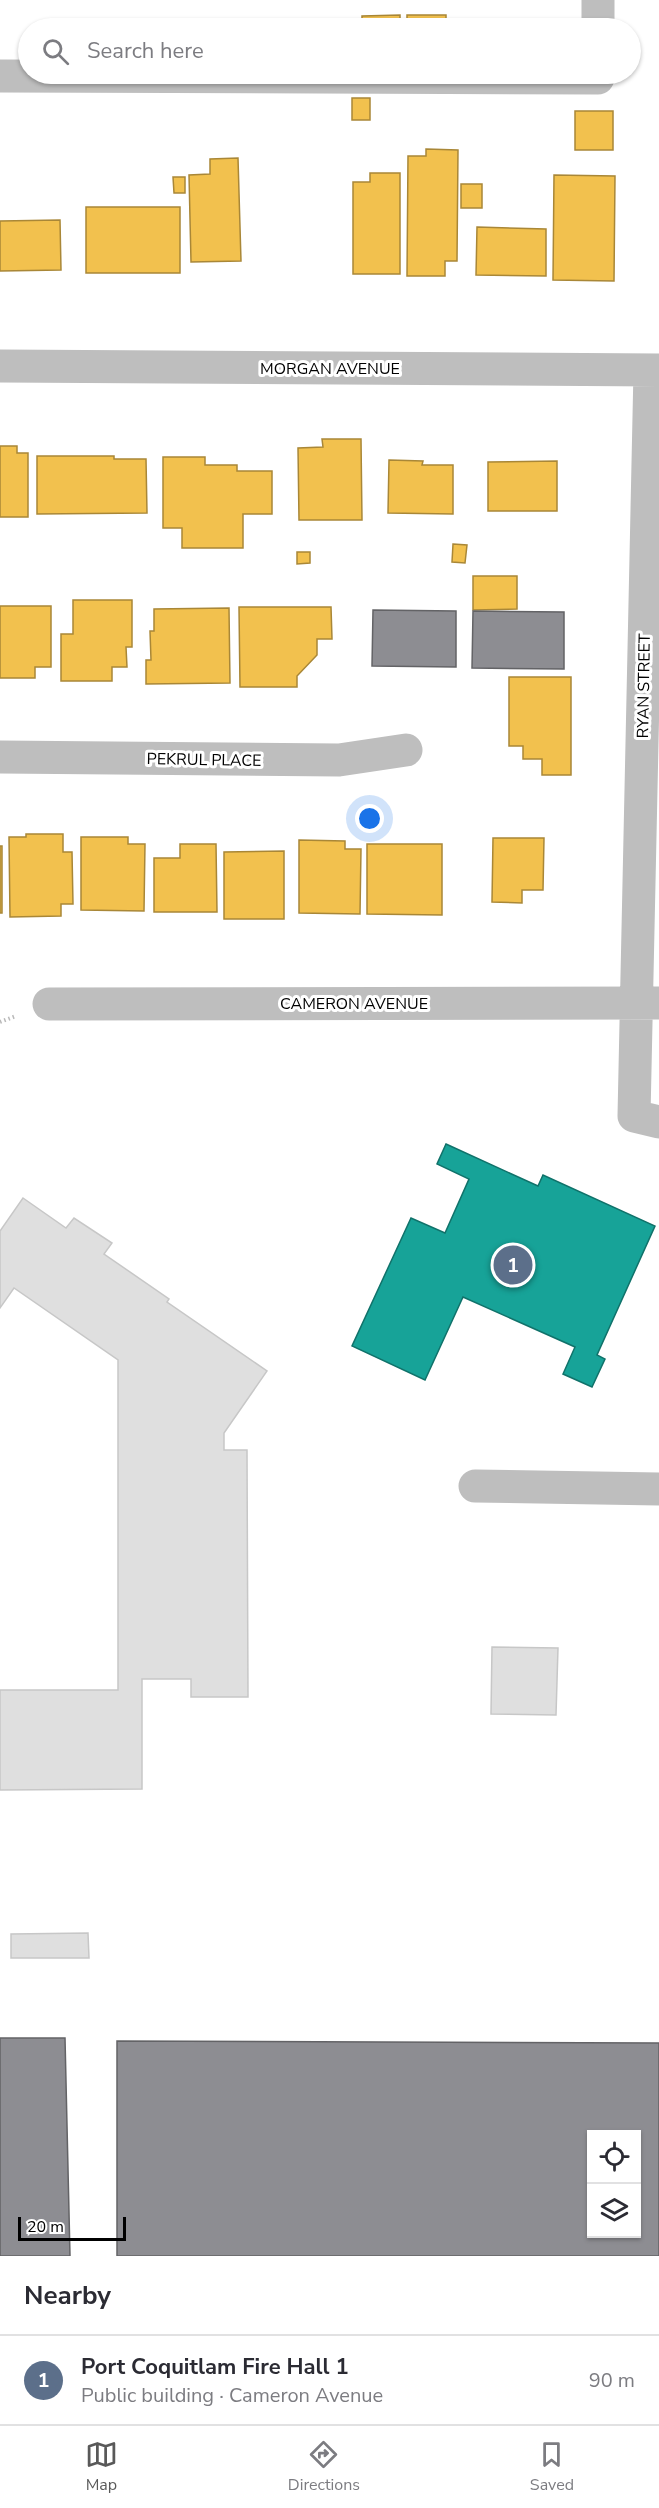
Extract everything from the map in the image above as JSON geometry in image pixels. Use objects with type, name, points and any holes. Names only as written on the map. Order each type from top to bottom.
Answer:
[{"type":"street","points":[[598,0],[598,18]]},
{"type":"street","points":[[0,76],[18,76]]},
{"type":"street","name":"MORGAN AVENUE","points":[[0,366],[655,370]]},
{"type":"street","name":"RYAN STREET","points":[[655,370],[647,1003],[634,1116],[659,1122]]},
{"type":"street","name":"PEKRUL PLACE","points":[[0,756],[339,760],[406,750]]},
{"type":"street","name":"CAMERON AVENUE","points":[[49,1004],[647,1003]]},
{"type":"street","points":[[475,1486],[659,1489]]},
{"type":"building: Homes","points":[[400,15],[400,18],[362,18],[362,16]]},
{"type":"building: Homes","points":[[407,15],[446,15],[446,18],[407,18]]},
{"type":"building: Homes","points":[[352,98],[370,98],[370,120],[352,120]]},
{"type":"building: Homes","points":[[575,111],[613,111],[613,150],[575,150]]},
{"type":"building: Homes","points":[[426,149],[458,150],[457,261],[445,261],[445,276],[407,276],[408,156],[426,156]]},
{"type":"building: Homes","points":[[238,158],[241,261],[191,262],[189,175],[210,174],[210,159]]},
{"type":"building: Homes","points":[[370,173],[400,173],[400,274],[353,274],[353,182],[370,182]]},
{"type":"building: Homes","points":[[554,175],[615,176],[614,281],[553,280]]},
{"type":"building: Homes","points":[[173,177],[185,177],[185,193],[174,193]]},
{"type":"building: Homes","points":[[461,184],[482,184],[482,208],[461,208]]},
{"type":"building: Homes","points":[[86,207],[180,207],[180,273],[86,273]]},
{"type":"building: Homes","points":[[60,220],[61,270],[0,271],[0,221]]},
{"type":"building: Homes","points":[[477,227],[546,229],[546,276],[476,275]]},
{"type":"building: Homes","points":[[322,439],[361,439],[362,520],[299,520],[298,448],[323,447]]},
{"type":"building: Homes","points":[[0,446],[17,446],[17,453],[28,453],[28,517],[0,517]]},
{"type":"building: Homes","points":[[37,456],[114,456],[114,459],[146,459],[147,513],[37,514]]},
{"type":"building: Homes","points":[[163,457],[205,457],[205,465],[237,465],[237,471],[272,471],[272,514],[243,514],[243,548],[182,548],[182,528],[163,528]]},
{"type":"building: Homes","points":[[389,460],[423,461],[422,465],[453,465],[453,514],[388,513]]},
{"type":"building: Homes","points":[[557,461],[557,511],[488,511],[488,462]]},
{"type":"building: Homes","points":[[453,544],[467,545],[465,563],[452,562]]},
{"type":"building: Homes","points":[[297,552],[310,552],[310,563],[297,564]]},
{"type":"building: Homes","points":[[473,576],[517,576],[517,609],[473,610]]},
{"type":"building: Homes","points":[[73,600],[132,600],[132,647],[126,647],[127,667],[112,667],[112,681],[61,681],[61,634],[73,634]]},
{"type":"building: Homes","points":[[0,606],[51,606],[51,667],[35,667],[35,678],[0,678]]},
{"type":"building: Homes","points":[[239,607],[331,607],[332,639],[317,639],[317,655],[297,676],[297,687],[240,687]]},
{"type":"building: Homes","points":[[229,608],[230,683],[146,684],[146,660],[151,660],[150,631],[154,631],[154,609]]},
{"type":"building: Homes","points":[[509,677],[571,677],[571,775],[542,775],[542,759],[523,759],[523,746],[509,746]]},
{"type":"building: Homes","points":[[26,834],[63,834],[63,852],[72,852],[73,904],[61,904],[61,916],[10,917],[9,837],[26,837]]},
{"type":"building: Homes","points":[[81,837],[128,837],[128,844],[145,844],[144,911],[81,910]]},
{"type":"building: Homes","points":[[493,838],[544,838],[543,890],[522,890],[522,903],[492,902]]},
{"type":"building: Homes","points":[[299,840],[345,841],[345,849],[361,849],[360,914],[299,913]]},
{"type":"building: Homes","points":[[180,844],[216,844],[217,912],[154,912],[154,858],[180,858]]},
{"type":"building: Homes","points":[[367,844],[442,844],[442,915],[367,914]]},
{"type":"building: Homes","points":[[0,846],[2,846],[2,913],[0,913]]},
{"type":"building: Homes","points":[[284,851],[284,919],[224,919],[224,852]]},
{"type":"building: Public","points":[[446,1144],[538,1186],[543,1175],[655,1226],[597,1355],[605,1359],[592,1387],[563,1374],[575,1347],[463,1297],[425,1380],[352,1346],[411,1218],[445,1233],[469,1179],[437,1164]]},
{"type":"building: Industry","points":[[373,610],[456,611],[456,667],[372,666]]},
{"type":"building: Industry","points":[[473,611],[564,612],[564,669],[472,668]]},
{"type":"building: Industry","points":[[0,2038],[65,2038],[70,2256],[0,2256]]},
{"type":"building: Industry","points":[[117,2041],[659,2043],[659,2256],[117,2256]]},
{"type":"building: Other","points":[[23,1198],[66,1228],[74,1218],[112,1243],[104,1254],[169,1299],[167,1302],[267,1371],[224,1433],[224,1450],[247,1450],[248,1697],[191,1697],[191,1679],[142,1679],[142,1789],[0,1790],[0,1690],[118,1690],[118,1360],[14,1288],[0,1308],[0,1231]]},
{"type":"building: Other","points":[[492,1647],[558,1648],[556,1715],[491,1714]]},
{"type":"building: Other","points":[[88,1933],[89,1958],[11,1958],[11,1934]]},
{"type":"place","name":"Port Coquitlam Fire Hall 1","points":[[513,1265]]}]
